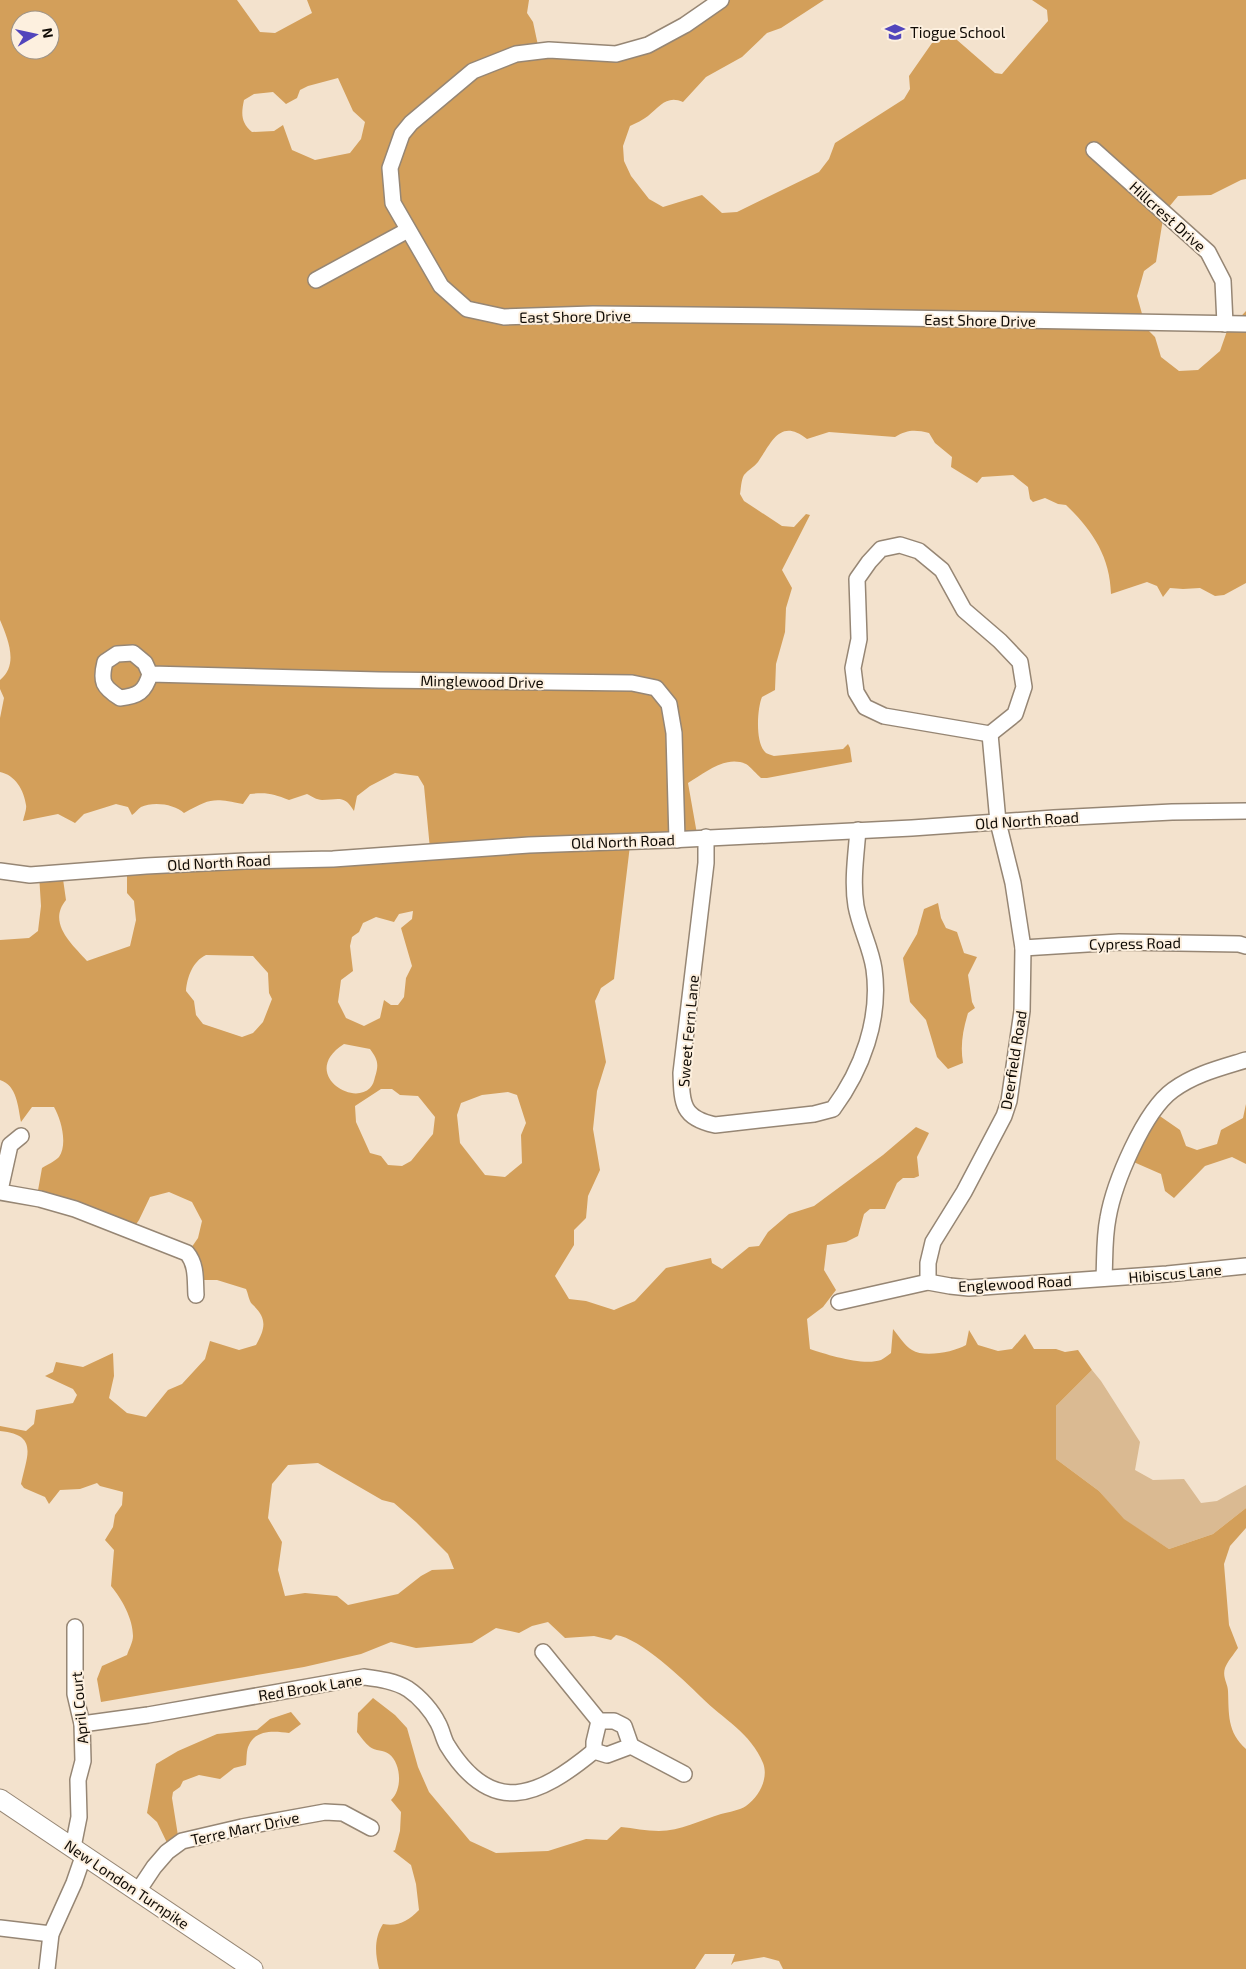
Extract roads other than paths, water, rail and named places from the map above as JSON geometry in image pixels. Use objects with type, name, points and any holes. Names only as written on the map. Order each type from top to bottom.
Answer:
[{"type":"main road","name":"New London Turnpike","points":[[0,1799],[253,1969]]},
{"type":"street","name":"East Shore Drive","points":[[721,0],[685,25],[648,45],[616,54],[549,50],[516,54],[473,72],[411,123],[402,134],[390,168],[393,203],[442,286],[467,309],[504,317],[593,314],[1246,324]]},
{"type":"street","name":"Hillcrest Drive","points":[[1094,150],[1208,252],[1223,281],[1225,324]]},
{"type":"street","points":[[316,280],[408,230]]},
{"type":"street","points":[[900,545],[919,551],[942,570],[964,610],[1000,641],[1020,662],[1024,688],[1015,714],[990,734],[884,716],[865,707],[856,692],[853,668],[859,639],[857,579],[869,562],[882,549],[900,545]]},
{"type":"street","name":"Minglewood Drive","points":[[150,674],[379,680],[632,683],[656,688],[669,704],[674,733],[677,840]]},
{"type":"street","name":"Deerfield Road","points":[[928,1282],[928,1263],[933,1242],[964,1192],[1004,1116],[1009,1100],[1022,1011],[1023,948],[1013,883],[998,822],[990,734]]},
{"type":"street","name":"Old North Road","points":[[0,871],[30,874],[283,859],[333,860],[529,845],[677,840],[706,837],[912,828],[1172,812],[1246,811]]},
{"type":"street","name":"Sweet Fern Lane","points":[[706,837],[706,863],[681,1073],[682,1094],[688,1112],[700,1122],[716,1125],[814,1114],[833,1109],[856,1072],[867,1047],[875,1000],[874,969],[856,906],[854,884],[858,830]]},
{"type":"street","name":"Cypress Road","points":[[1023,948],[1119,942],[1239,944],[1246,946]]},
{"type":"street","points":[[1104,1278],[1105,1244],[1110,1209],[1125,1165],[1144,1125],[1158,1105],[1171,1092],[1206,1072],[1246,1060]]},
{"type":"street","points":[[21,1136],[10,1145],[0,1191],[40,1198],[187,1253],[193,1260],[196,1295]]},
{"type":"street","name":"Hibiscus Lane","points":[[1104,1278],[1246,1266]]},
{"type":"street","name":"Englewood Road","points":[[839,1302],[928,1282],[969,1288],[1104,1278]]},
{"type":"street","name":"April Court","points":[[47,1969],[51,1934],[74,1883],[78,1851],[78,1780],[83,1761],[82,1724],[75,1694],[75,1627]]},
{"type":"street","points":[[542,1652],[599,1720],[614,1721],[624,1726],[631,1746],[684,1774]]},
{"type":"street","name":"Red Brook Lane","points":[[82,1724],[148,1715],[364,1676],[385,1680],[408,1689],[426,1704],[438,1723],[446,1743],[470,1776],[492,1790],[516,1794],[541,1788],[570,1771],[594,1751]]},
{"type":"street","points":[[599,1720],[594,1751],[608,1755],[631,1746]]},
{"type":"street","name":"Terre Marr Drive","points":[[138,1891],[162,1857],[182,1841],[242,1827],[325,1812],[343,1813],[372,1828]]},
{"type":"street","points":[[0,1928],[51,1934]]},
{"type":"place","name":"Tiogue School","points":[[895,32]]}]
